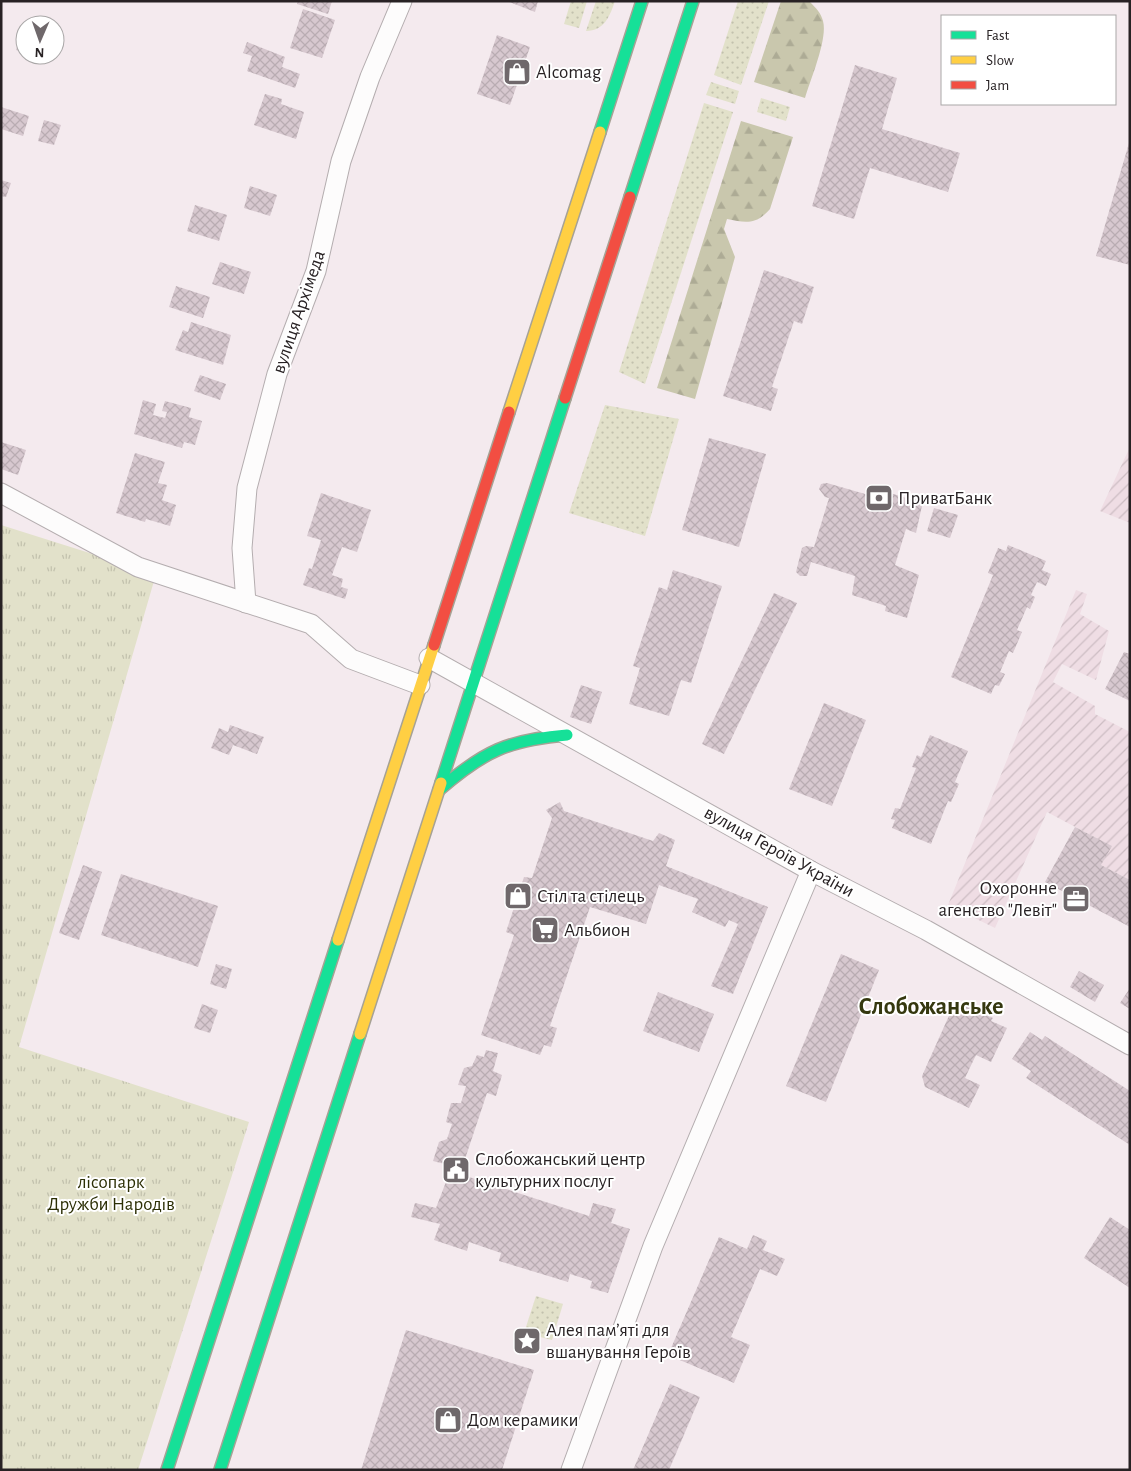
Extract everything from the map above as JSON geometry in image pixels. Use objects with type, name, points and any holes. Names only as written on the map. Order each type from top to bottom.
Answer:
[{"type":"main road","points":[[167,1470],[642,1]]},
{"type":"main road","points":[[220,1470],[693,1]]},
{"type":"main road","points":[[439,790],[469,764],[502,745],[532,737],[566,735]]},
{"type":"street","name":"вулиця Архімеда","points":[[246,603],[242,548],[248,488],[276,374],[316,271],[341,161],[370,77],[402,1]]},
{"type":"street","points":[[1,493],[138,567],[311,624],[351,659],[420,685]]},
{"type":"street","name":"вулиця Героїв України","points":[[429,658],[811,871],[926,930],[1130,1045]]},
{"type":"street","points":[[571,1470],[652,1246],[811,871]]},
{"type":"shaded area","points":[[1130,447],[1130,523],[1100,511]]},
{"type":"shaded area","points":[[1076,590],[1087,594],[1080,614],[1109,631],[1096,680],[1062,664],[1053,682],[1095,706],[1095,714],[1130,732],[1130,880],[1101,865],[1111,846],[1047,812],[995,928],[948,905]]},
{"type":"green space","points":[[571,1],[587,1],[579,28],[564,24]]},
{"type":"green space","points":[[596,1],[615,1],[605,22],[597,28],[586,31]]},
{"type":"green space","points":[[738,1],[769,1],[741,85],[714,75]]},
{"type":"green space","points":[[781,1],[810,2],[820,13],[823,21],[824,29],[821,49],[805,98],[754,82]]},
{"type":"green space","points":[[711,82],[739,91],[735,104],[706,95]]},
{"type":"green space","points":[[761,98],[790,107],[786,121],[757,112]]},
{"type":"green space","points":[[704,103],[733,112],[645,384],[619,372]]},
{"type":"green space","points":[[741,121],[793,137],[770,209],[760,218],[750,222],[727,219],[724,229],[735,257],[695,399],[657,388]]},
{"type":"green space","points":[[605,405],[679,419],[645,536],[569,513]]},
{"type":"green space","name":"лісопарк Дружби Народів","points":[[1,525],[156,574],[19,1047],[249,1122],[138,1470],[1,1470]]},
{"type":"green space","points":[[536,1296],[563,1304],[552,1340],[524,1333]]},
{"type":"building","points":[[298,1],[332,1],[328,14],[297,4]]},
{"type":"building","points":[[507,1],[538,1],[535,12]]},
{"type":"building","points":[[303,9],[335,20],[322,58],[290,48]]},
{"type":"building","points":[[497,35],[530,47],[510,105],[477,94]]},
{"type":"building","points":[[247,42],[285,57],[282,67],[300,74],[295,88],[247,71],[252,56],[243,53]]},
{"type":"building","points":[[855,65],[897,78],[882,129],[960,153],[948,192],[870,168],[854,219],[812,206]]},
{"type":"building","points":[[265,94],[282,99],[281,104],[304,112],[296,139],[254,125]]},
{"type":"building","points":[[1,107],[29,116],[23,136],[1,129]]},
{"type":"building","points":[[44,120],[61,125],[54,145],[38,141]]},
{"type":"building","points":[[1130,143],[1130,265],[1096,256]]},
{"type":"building","points":[[1,180],[11,183],[6,197],[1,196]]},
{"type":"building","points":[[250,186],[277,195],[270,216],[244,208]]},
{"type":"building","points":[[195,205],[227,215],[219,241],[187,231]]},
{"type":"building","points":[[220,262],[251,272],[244,294],[212,284]]},
{"type":"building","points":[[764,270],[814,287],[802,324],[794,321],[772,387],[778,389],[771,411],[723,396]]},
{"type":"building","points":[[176,286],[210,297],[203,318],[169,307]]},
{"type":"building","points":[[191,322],[231,335],[223,365],[175,350],[183,330],[188,332]]},
{"type":"building","points":[[200,375],[226,384],[220,400],[194,391]]},
{"type":"building","points":[[143,400],[156,404],[153,415],[165,418],[167,412],[162,411],[165,401],[191,408],[189,417],[202,421],[195,445],[184,442],[182,448],[134,434]]},
{"type":"building","points":[[709,438],[766,454],[739,547],[682,530]]},
{"type":"building","points":[[1,442],[26,450],[18,475],[1,469]]},
{"type":"building","points":[[135,453],[165,462],[158,483],[167,485],[162,500],[176,505],[170,526],[146,519],[145,522],[116,513]]},
{"type":"building","points":[[827,483],[879,498],[880,490],[913,500],[919,497],[923,501],[916,533],[906,529],[895,565],[919,575],[907,618],[885,611],[886,606],[852,595],[855,576],[811,562],[807,576],[800,576],[796,572],[802,548],[806,546],[814,547],[829,498],[825,497],[819,489],[821,484]]},
{"type":"building","points":[[321,493],[371,510],[357,552],[342,547],[332,575],[343,579],[341,587],[348,589],[345,599],[303,585],[309,568],[312,569],[321,540],[307,536]]},
{"type":"building","points":[[934,508],[958,515],[950,538],[927,531]]},
{"type":"building","points":[[1008,545],[1046,561],[1042,570],[1051,574],[1046,586],[1037,582],[1031,595],[1035,597],[1030,609],[1027,607],[1017,630],[1022,632],[1013,653],[1009,651],[1000,672],[1005,674],[999,686],[995,685],[991,694],[951,677],[993,575],[988,573],[998,548],[1006,551]]},
{"type":"building","points":[[673,570],[722,586],[691,683],[681,680],[669,716],[629,704],[640,668],[633,666],[659,587],[667,590]]},
{"type":"building","points":[[774,593],[797,603],[724,754],[702,744]]},
{"type":"building","points":[[1124,652],[1130,654],[1130,701],[1105,689]]},
{"type":"building","points":[[581,685],[602,692],[591,724],[570,717]]},
{"type":"building","points":[[824,703],[866,720],[832,806],[789,789]]},
{"type":"building","points":[[230,725],[264,737],[257,754],[233,745],[229,755],[211,748],[219,728],[228,732]]},
{"type":"building","points":[[930,735],[968,751],[955,782],[959,784],[951,802],[948,801],[931,844],[892,828],[895,820],[891,819],[895,808],[900,809],[916,768],[912,767],[917,755],[921,757]]},
{"type":"building","name":"Альбион","points":[[560,802],[564,811],[653,841],[659,833],[675,840],[666,866],[768,907],[733,994],[711,986],[738,924],[729,920],[725,927],[692,912],[698,899],[659,885],[646,924],[590,907],[550,1026],[557,1028],[551,1047],[544,1045],[540,1055],[481,1035],[514,935],[506,932],[524,877],[532,878],[552,818],[546,810]]},
{"type":"building","points":[[1075,827],[1112,846],[1101,865],[1130,880],[1130,927],[1045,882]]},
{"type":"building","points":[[83,865],[102,872],[79,940],[59,933]]},
{"type":"building","points":[[121,874],[218,906],[198,967],[101,935]]},
{"type":"building","points":[[841,954],[879,970],[826,1102],[786,1086]]},
{"type":"building","points":[[216,964],[232,969],[226,989],[210,984]]},
{"type":"building","points":[[1079,971],[1104,985],[1095,1002],[1070,987]]},
{"type":"building","points":[[1130,988],[1130,1009],[1120,1003]]},
{"type":"building","points":[[658,992],[714,1014],[699,1052],[643,1031]]},
{"type":"building","points":[[956,1000],[993,1018],[991,1021],[1007,1028],[991,1062],[976,1055],[965,1078],[980,1085],[969,1108],[925,1087],[922,1076]]},
{"type":"building","points":[[202,1004],[218,1010],[210,1033],[194,1028]]},
{"type":"building","points":[[1030,1032],[1042,1040],[1045,1036],[1130,1091],[1130,1145],[1026,1078],[1031,1071],[1012,1059]]},
{"type":"building","name":"Слобожанський центр культурних послуг","points":[[486,1050],[498,1053],[493,1071],[502,1075],[496,1096],[487,1093],[460,1174],[589,1216],[593,1203],[616,1209],[611,1223],[630,1229],[608,1293],[590,1288],[592,1281],[570,1274],[568,1282],[499,1261],[501,1253],[469,1242],[467,1251],[434,1240],[440,1224],[411,1217],[415,1203],[436,1208],[452,1166],[433,1161],[439,1142],[447,1139],[452,1124],[446,1122],[451,1103],[461,1103],[466,1086],[458,1085],[464,1068],[472,1066],[477,1055],[484,1057]]},
{"type":"building","points":[[1110,1217],[1130,1230],[1130,1288],[1084,1258]]},
{"type":"building","points":[[753,1235],[767,1241],[763,1250],[785,1259],[777,1276],[760,1269],[731,1337],[750,1345],[734,1383],[668,1355],[719,1237],[747,1249]]},
{"type":"building","name":"Дом керамики","points":[[406,1330],[534,1370],[502,1470],[361,1470]]},
{"type":"building","points":[[670,1384],[700,1397],[669,1470],[633,1470]]},
{"type":"traffic: fast","points":[[600,132],[642,1]]},
{"type":"traffic: fast","points":[[630,197],[693,1]]},
{"type":"traffic: fast","points":[[441,783],[565,398]]},
{"type":"traffic: fast","points":[[439,790],[470,766],[498,750],[528,740],[567,735]]},
{"type":"traffic: fast","points":[[167,1470],[338,940]]},
{"type":"traffic: fast","points":[[220,1470],[360,1034]]},
{"type":"traffic: slow","points":[[509,412],[600,132]]},
{"type":"traffic: slow","points":[[338,940],[434,645]]},
{"type":"traffic: slow","points":[[360,1034],[441,783]]},
{"type":"traffic: jam","points":[[565,398],[630,197]]},
{"type":"traffic: jam","points":[[434,645],[509,412]]},
{"type":"place","name":"Alcomag","points":[[517,72]]},
{"type":"place","name":"ПриватБанк","points":[[879,498]]},
{"type":"place","name":"Стіл та стілець","points":[[518,896]]},
{"type":"place","name":"Охоронне агенство \"Левіт\"","points":[[1076,899]]},
{"type":"place","name":"Альбион","points":[[545,930]]},
{"type":"place","name":"Слобожанський центр культурних послуг","points":[[456,1170]]},
{"type":"place","name":"Алея пам’яті для вшанування Героїв","points":[[527,1341]]},
{"type":"place","name":"Дом керамики","points":[[448,1420]]},
{"type":"district","name":"Слобожанське","points":[[931,1007]]}]
